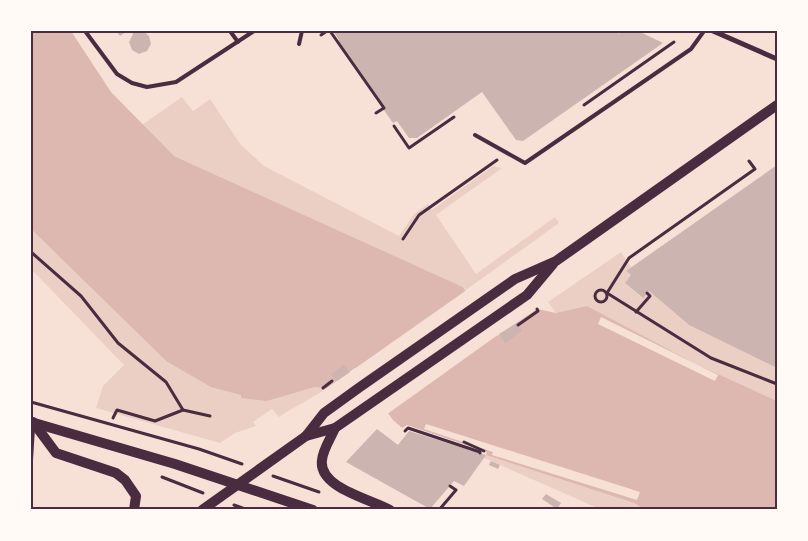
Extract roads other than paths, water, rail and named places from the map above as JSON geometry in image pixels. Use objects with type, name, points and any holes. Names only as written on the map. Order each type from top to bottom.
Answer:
[{"type":"main road","points":[[202,510],[306,436],[324,413],[360,387],[515,279],[556,261],[777,105]]},
{"type":"main road","points":[[306,436],[336,428],[527,295],[556,261]]},
{"type":"main road","points":[[32,422],[238,484],[313,510]]},
{"type":"main road","points":[[32,422],[56,454],[116,473],[125,480],[136,496],[134,510]]},
{"type":"main road","points":[[336,428],[323,455],[321,463],[324,474],[336,486],[390,510]]},
{"type":"street","points":[[713,31],[777,59]]},
{"type":"lane","points":[[85,31],[117,74],[132,83],[147,87],[176,82],[254,31]]},
{"type":"lane","points":[[230,31],[238,42]]},
{"type":"lane","points":[[299,44],[302,31]]},
{"type":"lane","points":[[475,135],[525,163],[690,49],[704,31]]},
{"type":"lane","points":[[31,460],[32,422]]}]
